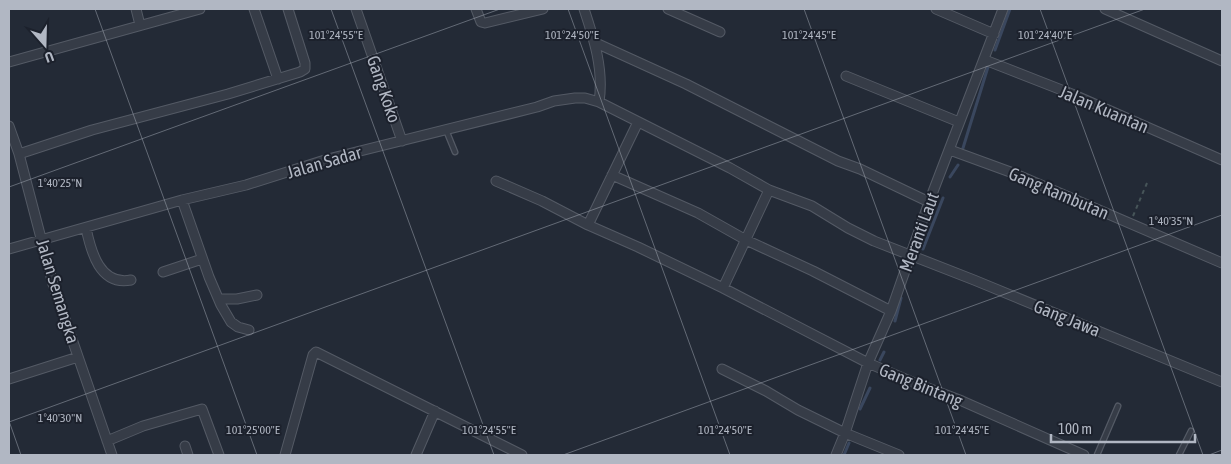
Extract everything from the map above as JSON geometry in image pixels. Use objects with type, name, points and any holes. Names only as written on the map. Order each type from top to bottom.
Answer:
[{"type":"street","points":[[136,9],[140,25]]},
{"type":"street","points":[[9,62],[200,9]]},
{"type":"street","points":[[254,9],[278,79]]},
{"type":"street","points":[[18,154],[92,130],[219,97],[300,72],[306,66],[288,9]]},
{"type":"street","name":"Gang Koko","points":[[356,9],[402,141]]},
{"type":"street","points":[[476,9],[481,22],[485,23],[543,9]]},
{"type":"street","points":[[584,9],[596,43],[601,87],[599,102]]},
{"type":"street","points":[[668,9],[720,32]]},
{"type":"street","points":[[937,9],[994,34]]},
{"type":"street","name":"Meranti Laut","points":[[836,455],[868,363],[891,311],[929,202],[1003,9]]},
{"type":"street","points":[[1104,9],[1222,61]]},
{"type":"street","points":[[596,43],[695,88],[838,161],[860,169],[929,202]]},
{"type":"street","name":"Jalan Kuantan","points":[[985,60],[1072,94],[1222,160]]},
{"type":"street","points":[[846,76],[959,122]]},
{"type":"street","name":"Jalan Sadar","points":[[9,250],[182,200],[246,185],[328,159],[537,107],[554,101],[585,98],[599,102],[730,168],[769,190]]},
{"type":"street","points":[[588,225],[638,122]]},
{"type":"street","name":"Jalan Semangka","points":[[9,126],[53,284],[112,455]]},
{"type":"street","name":"Gang Rambutan","points":[[950,150],[1013,173],[1222,263]]},
{"type":"street","points":[[612,175],[698,213],[746,240],[813,271],[891,311]]},
{"type":"street","name":"Gang Bintang","points":[[496,181],[542,201],[588,225],[638,246],[868,363],[962,401],[1084,455]]},
{"type":"street","points":[[723,288],[769,190]]},
{"type":"street","name":"Gang Jawa","points":[[769,190],[812,206],[848,228],[910,257],[974,280],[1222,382]]},
{"type":"street","points":[[182,200],[202,258],[219,299],[231,322],[238,327],[248,330]]},
{"type":"street","points":[[86,228],[90,249],[102,270],[114,280],[121,282],[131,280]]},
{"type":"street","points":[[163,272],[202,258]]},
{"type":"street","points":[[219,299],[237,299],[258,295]]},
{"type":"street","points":[[285,455],[313,355],[316,352],[522,455]]},
{"type":"street","points":[[9,379],[78,357]]},
{"type":"street","points":[[722,369],[845,433],[899,455]]},
{"type":"street","points":[[107,441],[143,426],[202,409],[219,455]]},
{"type":"street","points":[[416,455],[435,412]]},
{"type":"street","points":[[185,446],[188,455]]},
{"type":"lane","points":[[445,129],[455,152]]},
{"type":"lane","points":[[1097,455],[1118,406]]},
{"type":"lane","points":[[1179,455],[1191,431]]},
{"type":"path","points":[[1130,224],[1147,183]]},
{"type":"waterway","points":[[995,50],[1010,9]]},
{"type":"waterway","points":[[963,148],[988,67]]},
{"type":"waterway","points":[[950,177],[958,165]]},
{"type":"waterway","points":[[923,249],[943,198]]},
{"type":"waterway","points":[[895,321],[901,298]]},
{"type":"waterway","points":[[880,360],[884,352]]},
{"type":"waterway","points":[[860,409],[870,388]]},
{"type":"waterway","points":[[844,455],[849,443]]}]
